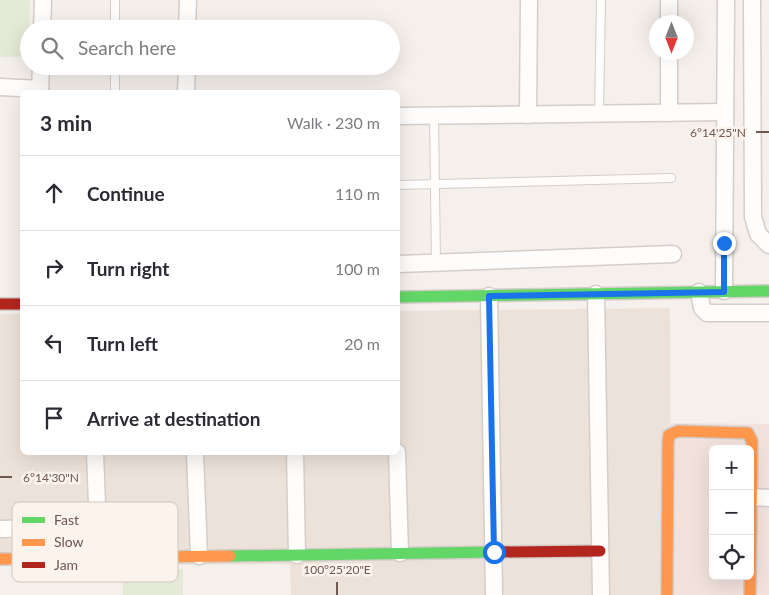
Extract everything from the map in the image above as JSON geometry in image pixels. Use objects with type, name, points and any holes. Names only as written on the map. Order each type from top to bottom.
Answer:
[{"type":"street","points":[[42,0],[42,20]]},
{"type":"street","points":[[187,20],[188,0]]},
{"type":"street","points":[[528,115],[529,0]]},
{"type":"street","points":[[669,0],[669,15]]},
{"type":"street","points":[[724,292],[726,0]]},
{"type":"street","points":[[752,0],[753,217],[758,234],[769,245]]},
{"type":"street","points":[[669,60],[669,113]]},
{"type":"street","points":[[40,90],[41,75]]},
{"type":"street","points":[[186,90],[187,75]]},
{"type":"street","points":[[0,87],[30,90]]},
{"type":"street","points":[[400,116],[725,112]]},
{"type":"street","points":[[400,264],[673,254]]},
{"type":"street","points":[[400,297],[769,291]]},
{"type":"street","points":[[700,292],[702,308],[707,313],[769,313]]},
{"type":"street","points":[[596,294],[601,595]]},
{"type":"street","points":[[489,296],[494,595]]},
{"type":"street","points":[[0,304],[20,304]]},
{"type":"street","points":[[667,595],[669,434],[678,431],[748,433],[752,441],[752,490]]},
{"type":"street","points":[[94,502],[95,455]]},
{"type":"street","points":[[195,455],[199,556]]},
{"type":"street","points":[[295,455],[297,555]]},
{"type":"street","points":[[397,455],[400,553]]},
{"type":"street","points":[[754,497],[769,498]]},
{"type":"street","points":[[750,595],[751,535]]},
{"type":"street","points":[[178,556],[600,550]]},
{"type":"lane","points":[[115,0],[115,20]]},
{"type":"lane","points":[[599,114],[601,0]]},
{"type":"lane","points":[[115,75],[115,90]]},
{"type":"lane","points":[[434,116],[436,263]]},
{"type":"lane","points":[[400,185],[671,178]]},
{"type":"shaded area","points":[[670,308],[671,595],[291,595],[290,564],[178,565],[178,502],[12,502],[12,566],[0,566],[0,314],[20,314],[20,455],[400,455],[400,311]]},
{"type":"shaded area","points":[[671,423],[769,424],[769,595],[671,595]]},
{"type":"green space","points":[[0,0],[30,0],[30,20],[20,20],[20,57],[0,57]]},
{"type":"green space","points":[[178,569],[183,569],[183,595],[123,595],[123,582],[178,582]]},
{"type":"traffic: fast","points":[[400,297],[769,291]]},
{"type":"traffic: fast","points":[[230,556],[495,552]]},
{"type":"traffic: slow","points":[[667,595],[668,443],[669,435],[678,431],[748,433],[752,441],[750,595]]},
{"type":"traffic: slow","points":[[178,557],[230,556]]},
{"type":"traffic: slow","points":[[0,559],[12,559]]},
{"type":"traffic: jam","points":[[0,304],[20,304]]},
{"type":"traffic: jam","points":[[495,552],[600,551]]},
{"type":"route","points":[[494,552],[489,296],[724,292],[724,243]]}]
